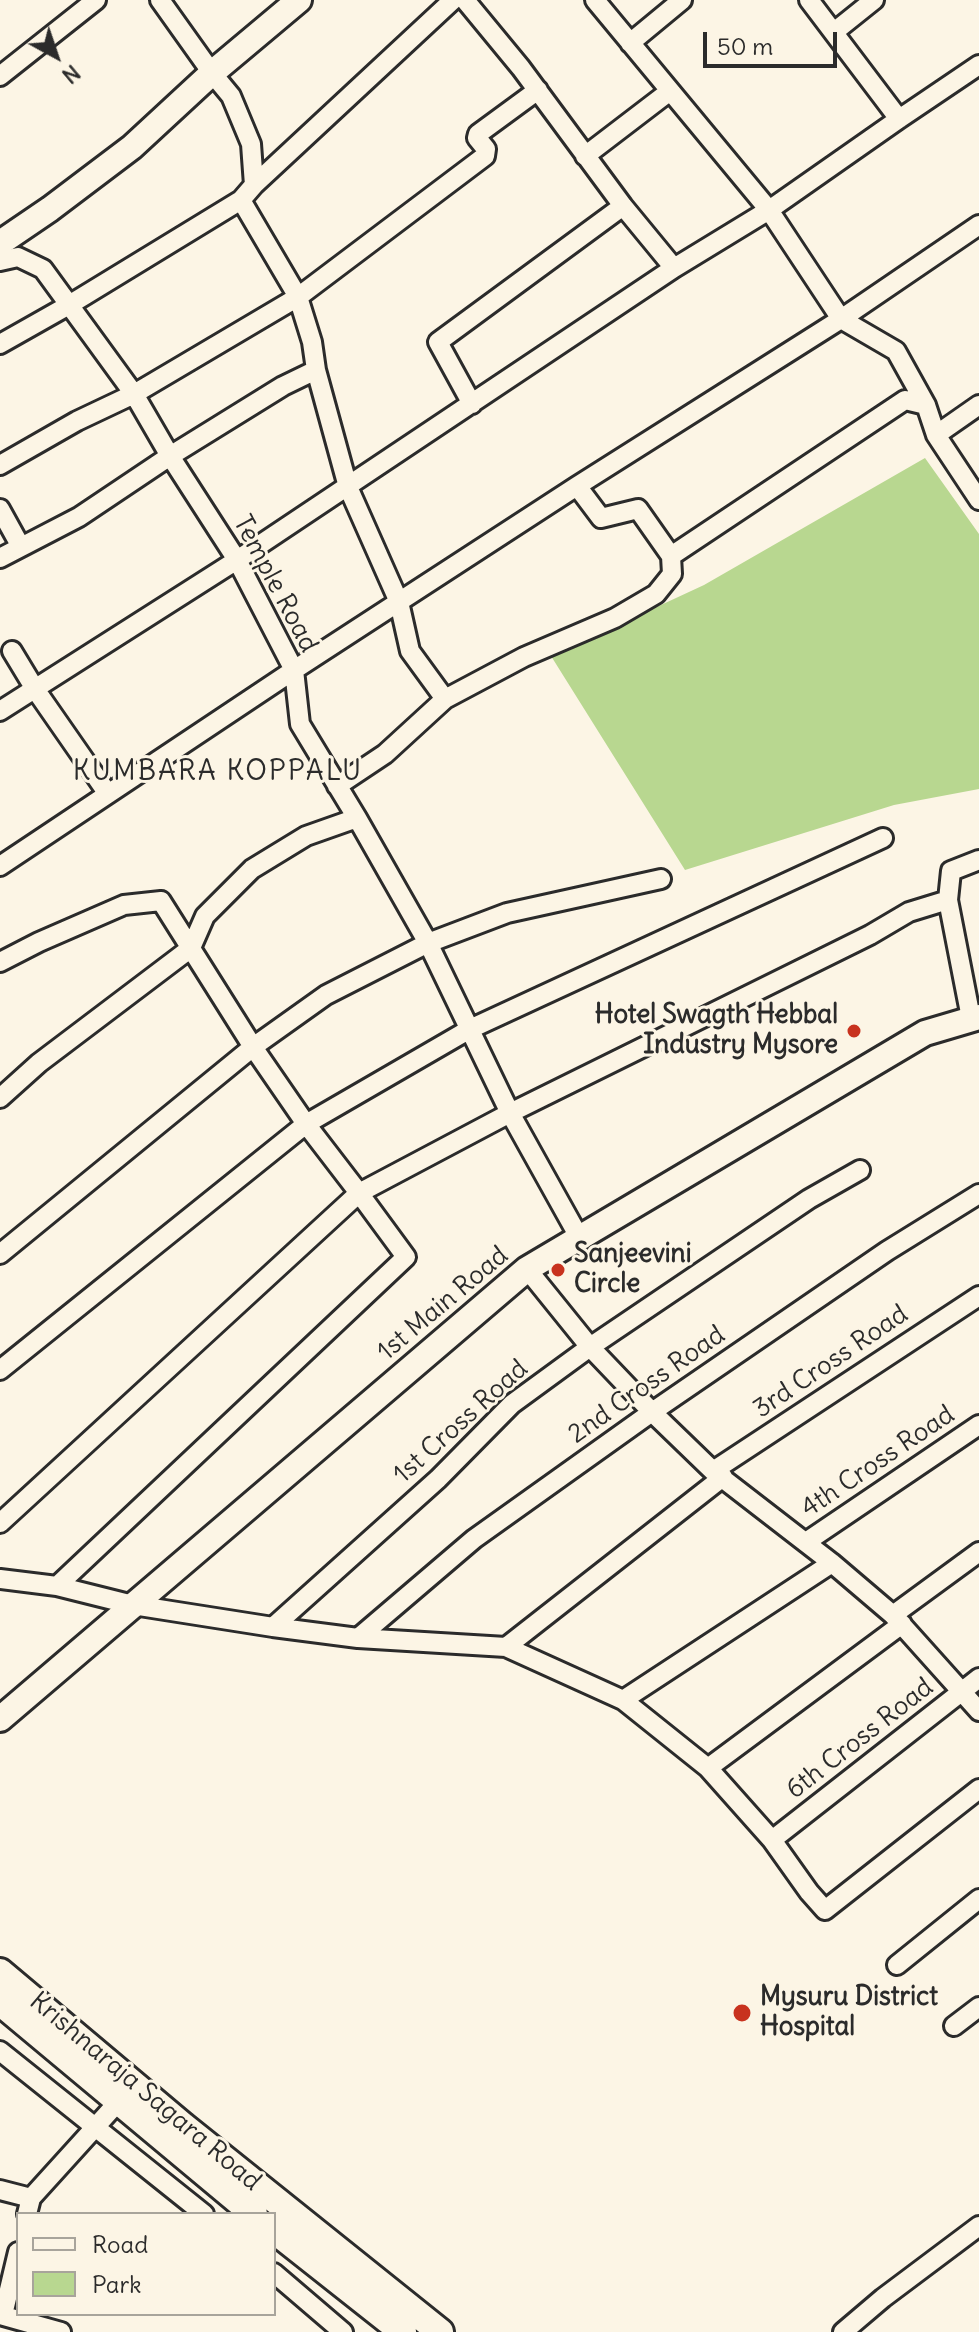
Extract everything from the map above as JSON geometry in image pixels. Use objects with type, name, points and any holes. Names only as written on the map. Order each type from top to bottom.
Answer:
[{"type":"main road","name":"Krishnaraja Sagara Road","points":[[0,1972],[183,2126],[440,2332]]},
{"type":"main road","name":"Krishnaraja Sagara Road","points":[[0,2002],[252,2212]]},
{"type":"main road","points":[[276,2232],[403,2332]]},
{"type":"street","points":[[0,76],[96,0]]},
{"type":"street","points":[[160,0],[231,96],[251,144],[254,185]]},
{"type":"street","points":[[0,243],[132,147],[212,73],[299,0]]},
{"type":"street","points":[[0,344],[241,200],[453,0]]},
{"type":"street","points":[[465,0],[674,268]]},
{"type":"street","points":[[595,0],[769,210],[841,319],[896,351],[926,405],[936,435],[979,500]]},
{"type":"street","points":[[630,43],[682,0]]},
{"type":"street","points":[[809,0],[899,119]]},
{"type":"street","points":[[834,32],[874,0]]},
{"type":"street","points":[[0,711],[237,560],[674,268],[769,210],[979,65]]},
{"type":"street","points":[[0,465],[77,421],[134,394],[298,297],[485,156],[486,149],[477,138],[478,134],[538,90]]},
{"type":"street","points":[[585,156],[670,91]]},
{"type":"street","points":[[241,200],[298,297],[348,487],[399,602],[410,651],[445,699]]},
{"type":"street","points":[[472,404],[438,342],[623,206]]},
{"type":"street","points":[[0,866],[294,670],[841,319],[979,225]]},
{"type":"street","name":"Temple Road","points":[[0,261],[18,257],[43,269],[134,394],[237,560],[294,670],[300,724],[428,943],[510,1113],[579,1237]]},
{"type":"street","points":[[0,558],[79,517],[170,456],[283,386],[316,370]]},
{"type":"street","points":[[671,556],[905,400],[926,405]]},
{"type":"street","points":[[936,435],[979,405]]},
{"type":"street","points":[[337,786],[385,754],[445,699],[524,657],[615,618],[656,594],[672,574],[671,556],[638,509],[601,518],[577,486]]},
{"type":"street","points":[[0,509],[21,547]]},
{"type":"street","points":[[12,651],[108,794]]},
{"type":"street","points":[[0,1098],[39,1063],[191,948],[205,916],[252,869],[306,836],[357,818]]},
{"type":"street","points":[[0,1370],[306,1124],[470,1029],[883,838]]},
{"type":"street","points":[[975,1018],[948,900],[951,871],[979,860]]},
{"type":"street","points":[[0,1254],[253,1047],[326,995],[428,943],[507,913],[661,879]]},
{"type":"street","points":[[0,1523],[359,1193],[510,1113],[870,935],[909,912],[948,900]]},
{"type":"street","points":[[0,962],[124,905],[161,901],[253,1047],[306,1124],[406,1257],[57,1586]]},
{"type":"street","name":"1st Main Road","points":[[0,1719],[527,1269],[925,1033],[975,1018]]},
{"type":"street","name":"1st Cross Road","points":[[273,1627],[438,1479],[512,1404],[590,1347],[809,1199],[860,1170]]},
{"type":"street","name":"2nd Cross Road","points":[[358,1638],[474,1539],[887,1251],[979,1194]]},
{"type":"street","points":[[527,1269],[590,1347],[652,1412],[718,1474],[832,1563],[897,1620],[979,1711]]},
{"type":"street","name":"3rd Cross Road","points":[[506,1647],[718,1474],[979,1296]]},
{"type":"street","name":"4th Cross Road","points":[[806,1542],[979,1425]]},
{"type":"street","points":[[708,1768],[979,1552]]},
{"type":"street","points":[[623,1700],[832,1563]]},
{"type":"street","points":[[0,1579],[57,1586],[133,1605],[273,1627],[358,1638],[506,1647],[623,1700],[708,1768],[772,1840],[825,1910],[979,1789]]},
{"type":"street","name":"6th Cross Road","points":[[772,1840],[979,1678]]},
{"type":"street","points":[[897,1965],[979,1899]]},
{"type":"street","points":[[954,2026],[979,2007]]},
{"type":"street","points":[[0,2051],[201,2212]]},
{"type":"street","points":[[0,2190],[29,2206],[118,2102]]},
{"type":"street","points":[[843,2332],[979,2226]]},
{"type":"street","points":[[16,2260],[2,2315],[61,2332]]},
{"type":"street","points":[[276,2275],[343,2332]]},
{"type":"green space","points":[[925,458],[979,534],[979,789],[894,805],[685,870],[551,656],[704,585]]},
{"type":"place","name":"Hotel Swagth Hebbal Industry Mysore","points":[[854,1031]]},
{"type":"place","name":"Sanjeevini Circle","points":[[558,1270]]},
{"type":"place","name":"Mysuru District Hospital","points":[[742,2013]]},
{"type":"district","name":"KUMBARA KOPPALU","points":[[218,772]]}]
